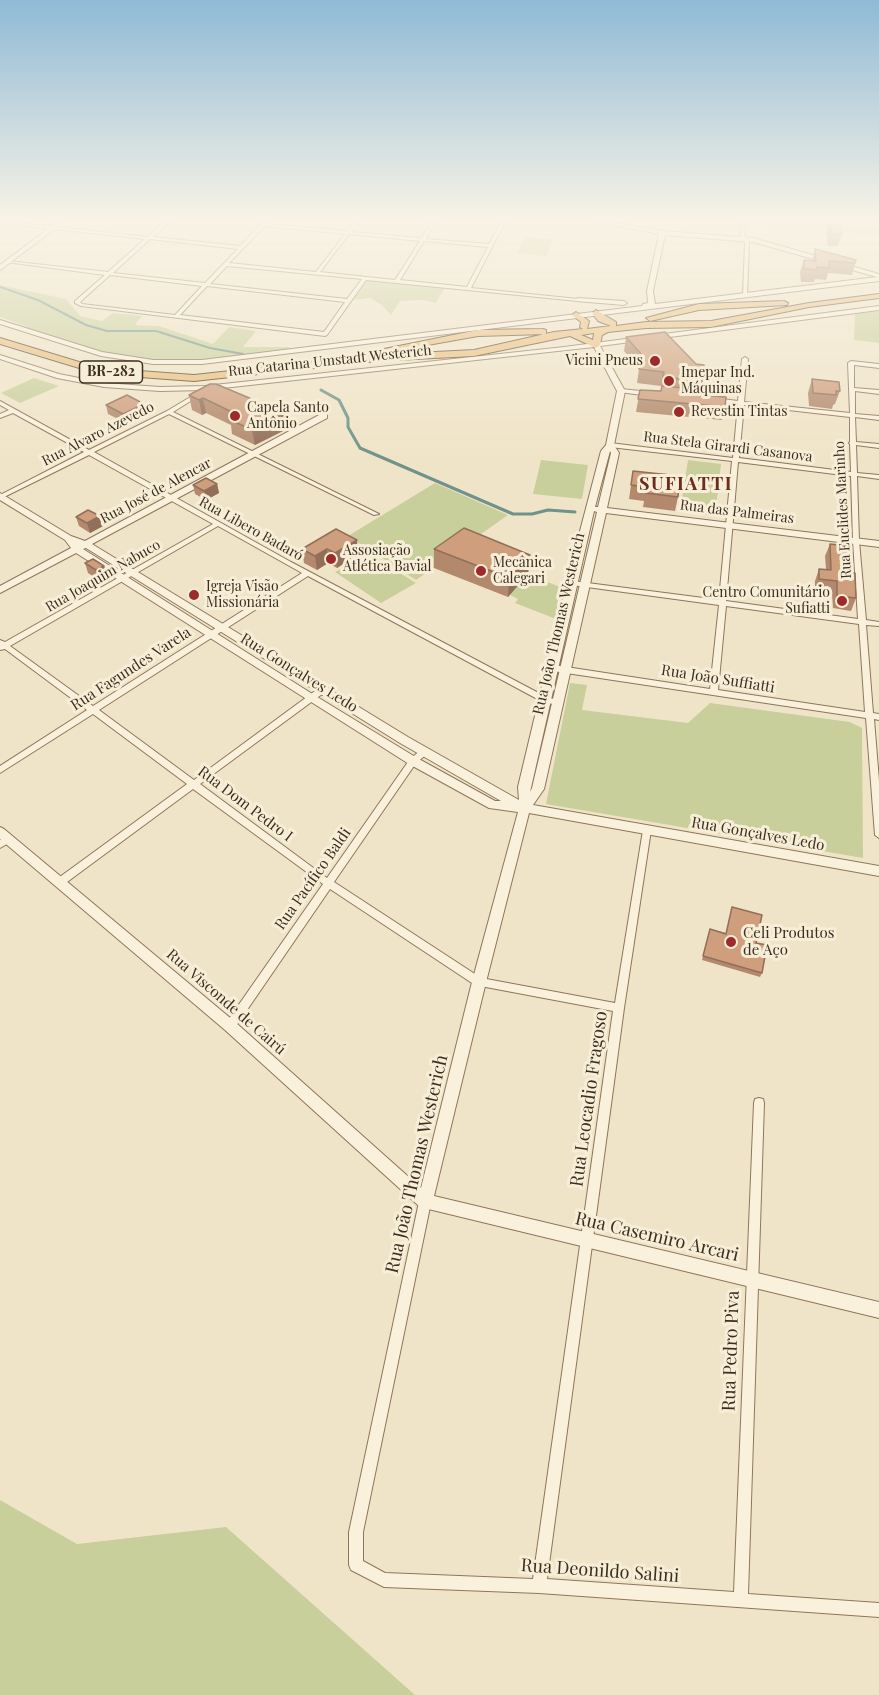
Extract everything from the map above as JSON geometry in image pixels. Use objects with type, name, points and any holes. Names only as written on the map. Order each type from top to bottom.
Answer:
[{"type":"highway","name":"BR-282","points":[[0,341],[87,368],[170,378],[225,376],[377,358],[456,355],[494,350],[716,305],[814,299]]},
{"type":"highway","name":"BR-282","points":[[0,335],[93,364],[156,372],[185,373],[241,370],[360,354],[478,333],[533,332],[584,327],[698,325],[857,299]]},
{"type":"highway","points":[[716,305],[732,312],[734,317],[732,321]]},
{"type":"highway","points":[[568,334],[579,336],[596,345],[598,334],[609,327],[596,313]]},
{"type":"highway","points":[[576,315],[585,321],[584,327]]},
{"type":"highway","points":[[446,338],[441,341],[442,349],[456,355]]},
{"type":"street","points":[[80,299],[77,302],[81,305],[325,334],[349,301],[332,299]]},
{"type":"street","points":[[176,316],[192,299]]},
{"type":"street","points":[[569,299],[652,306]]},
{"type":"street","points":[[630,304],[643,299]]},
{"type":"street","points":[[650,299],[652,306]]},
{"type":"street","points":[[0,322],[101,354],[153,362],[182,363],[285,354],[576,315],[716,299]]},
{"type":"street","points":[[578,300],[596,313]]},
{"type":"street","points":[[576,315],[578,300]]},
{"type":"street","name":"Rua Catarina Umstadt Westerich","points":[[0,357],[57,376],[104,385],[160,389],[205,388],[596,345],[879,308]]},
{"type":"street","points":[[596,345],[621,391],[653,394]]},
{"type":"street","points":[[714,692],[745,359]]},
{"type":"street","name":"Rua Euclides Marinho","points":[[879,366],[851,363],[856,542],[862,621],[874,716],[879,835]]},
{"type":"street","name":"Rua Alvaro Azevedo","points":[[0,497],[169,412],[197,396],[205,388]]},
{"type":"street","points":[[851,389],[879,392]]},
{"type":"street","name":"Rua João Thomas Westerich","points":[[356,1532],[425,1203],[479,982],[525,808],[524,787],[604,451],[610,445],[621,391]]},
{"type":"street","points":[[708,399],[879,418]]},
{"type":"street","name":"Rua Libero Badaró","points":[[0,404],[307,573],[546,700],[558,702]]},
{"type":"street","points":[[0,416],[13,411]]},
{"type":"street","points":[[169,412],[376,514]]},
{"type":"street","name":"Rua José de Alencar","points":[[0,590],[324,416]]},
{"type":"street","points":[[852,443],[879,446]]},
{"type":"street","name":"Rua João Thomas Westerich","points":[[525,808],[538,789],[547,752],[615,453],[610,445]]},
{"type":"street","name":"Rua Stela Girardi Casanova","points":[[610,445],[879,477]]},
{"type":"street","points":[[598,478],[609,480]]},
{"type":"street","name":"Rua Gonçalves Ledo","points":[[0,497],[68,538],[122,578],[310,698],[413,761],[493,805],[525,808],[879,871]]},
{"type":"street","name":"Rua das Palmeiras","points":[[591,508],[879,544]]},
{"type":"street","name":"Rua Joaquim Nabuco","points":[[2,645],[217,524]]},
{"type":"street","points":[[581,546],[594,548]]},
{"type":"street","name":"Rua Gonçalves Ledo","points":[[81,547],[133,572],[424,752],[496,794],[525,808]]},
{"type":"street","name":"Rua Fagundes Varela","points":[[0,770],[307,573]]},
{"type":"street","points":[[572,582],[879,624]]},
{"type":"street","points":[[164,605],[176,598]]},
{"type":"street","points":[[562,630],[574,631]]},
{"type":"street","name":"Rua Dom Pedro I","points":[[2,645],[94,709],[328,883],[479,982]]},
{"type":"street","points":[[258,665],[269,657]]},
{"type":"street","name":"Rua João Suffiatti","points":[[554,668],[874,716]]},
{"type":"street","points":[[60,882],[322,690]]},
{"type":"street","points":[[364,731],[375,722]]},
{"type":"street","points":[[533,749],[547,752]]},
{"type":"street","name":"Rua Pacífico Baldi","points":[[230,1026],[413,761],[424,752]]},
{"type":"street","name":"Rua Leocadio Fragoso","points":[[539,1586],[619,1008],[647,830]]},
{"type":"street","name":"Rua Visconde de Cairú","points":[[3,839],[60,882],[230,1026],[425,1203]]},
{"type":"street","points":[[479,982],[619,1008]]},
{"type":"street","name":"Rua Pedro Piva","points":[[741,1600],[759,1103]]},
{"type":"street","name":"Rua Casemiro Arcari","points":[[425,1203],[879,1310]]},
{"type":"street","name":"Rua Deonildo Salini","points":[[356,1532],[356,1566],[384,1580],[539,1586],[879,1610]]},
{"type":"green space","points":[[0,299],[66,299],[80,316],[102,321],[113,313],[142,316],[135,325],[159,326],[213,344],[229,327],[256,331],[243,347],[288,347],[298,351],[198,361],[154,361],[101,354],[21,328],[28,327],[0,317]]},
{"type":"green space","points":[[372,299],[438,299],[436,303],[422,300],[400,301],[391,315],[382,305]]},
{"type":"green space","points":[[879,311],[879,343],[854,340],[855,314]]},
{"type":"green space","points":[[34,378],[59,386],[20,403],[1,393]]},
{"type":"green space","points":[[541,460],[588,465],[582,499],[533,494]]},
{"type":"green space","points":[[688,460],[721,464],[715,516],[680,511]]},
{"type":"green space","points":[[435,483],[508,515],[416,580],[348,536]]},
{"type":"green space","points":[[369,554],[416,583],[381,603],[335,572]]},
{"type":"green space","points":[[528,574],[560,587],[556,619],[515,603],[518,599],[510,595]]},
{"type":"green space","points":[[570,683],[587,685],[582,710],[688,723],[710,703],[850,722],[862,728],[863,858],[546,804]]},
{"type":"green space","points":[[0,1500],[77,1544],[226,1527],[415,1695],[0,1695]]},
{"type":"building","points":[[665,332],[696,364],[704,365],[703,381],[663,377],[664,372],[639,369],[642,355],[626,337]]},
{"type":"building","points":[[812,379],[839,382],[840,391],[836,391],[836,395],[813,393]]},
{"type":"building","points":[[210,384],[216,384],[285,413],[252,430],[229,419],[238,415],[203,398],[199,400],[189,395]]},
{"type":"building","points":[[662,386],[702,390],[701,395],[726,397],[725,407],[638,399],[640,390],[661,391]]},
{"type":"building","points":[[127,395],[144,404],[123,414],[106,405]]},
{"type":"building","points":[[633,471],[680,476],[678,497],[646,493],[647,487],[631,485]]},
{"type":"building","points":[[206,478],[217,484],[204,491],[193,485]]},
{"type":"building","points":[[88,510],[100,516],[87,523],[76,517]]},
{"type":"building","points":[[464,528],[530,555],[509,578],[434,549]]},
{"type":"building","points":[[336,529],[357,540],[335,553],[327,549],[315,556],[302,549]]},
{"type":"building","points":[[830,544],[849,546],[851,573],[855,573],[856,598],[837,596],[837,581],[819,579],[819,569],[831,570]]},
{"type":"building","points":[[93,559],[104,566],[96,570],[85,563]]},
{"type":"building","name":"Celi Produtos de Aço","points":[[732,907],[762,915],[756,943],[767,945],[762,973],[703,956],[710,929],[726,934]]},
{"type":"waterway","points":[[35,299],[86,325],[107,331],[156,331],[210,348],[243,354]]},
{"type":"waterway","points":[[321,390],[339,400],[348,418],[348,427],[360,448],[513,514],[532,514],[548,510],[575,512]]},
{"type":"place","name":"Vicini Pneus","points":[[655,361]]},
{"type":"place","name":"Imepar Ind. Máquinas","points":[[669,381]]},
{"type":"place","name":"Revestin Tintas","points":[[679,412]]},
{"type":"place","name":"Capela Santo Antônio","points":[[235,416]]},
{"type":"place","name":"Assosiação Atlética Bavial","points":[[331,559]]},
{"type":"place","name":"Mecânica Calegari","points":[[481,571]]},
{"type":"place","name":"Igreja Visão Missionária","points":[[194,595]]},
{"type":"place","name":"Centro Comunitário Sufiatti","points":[[842,601]]},
{"type":"place","name":"Celi Produtos de Aço","points":[[731,942]]},
{"type":"district","name":"SUFIATTI","points":[[686,484]]}]
